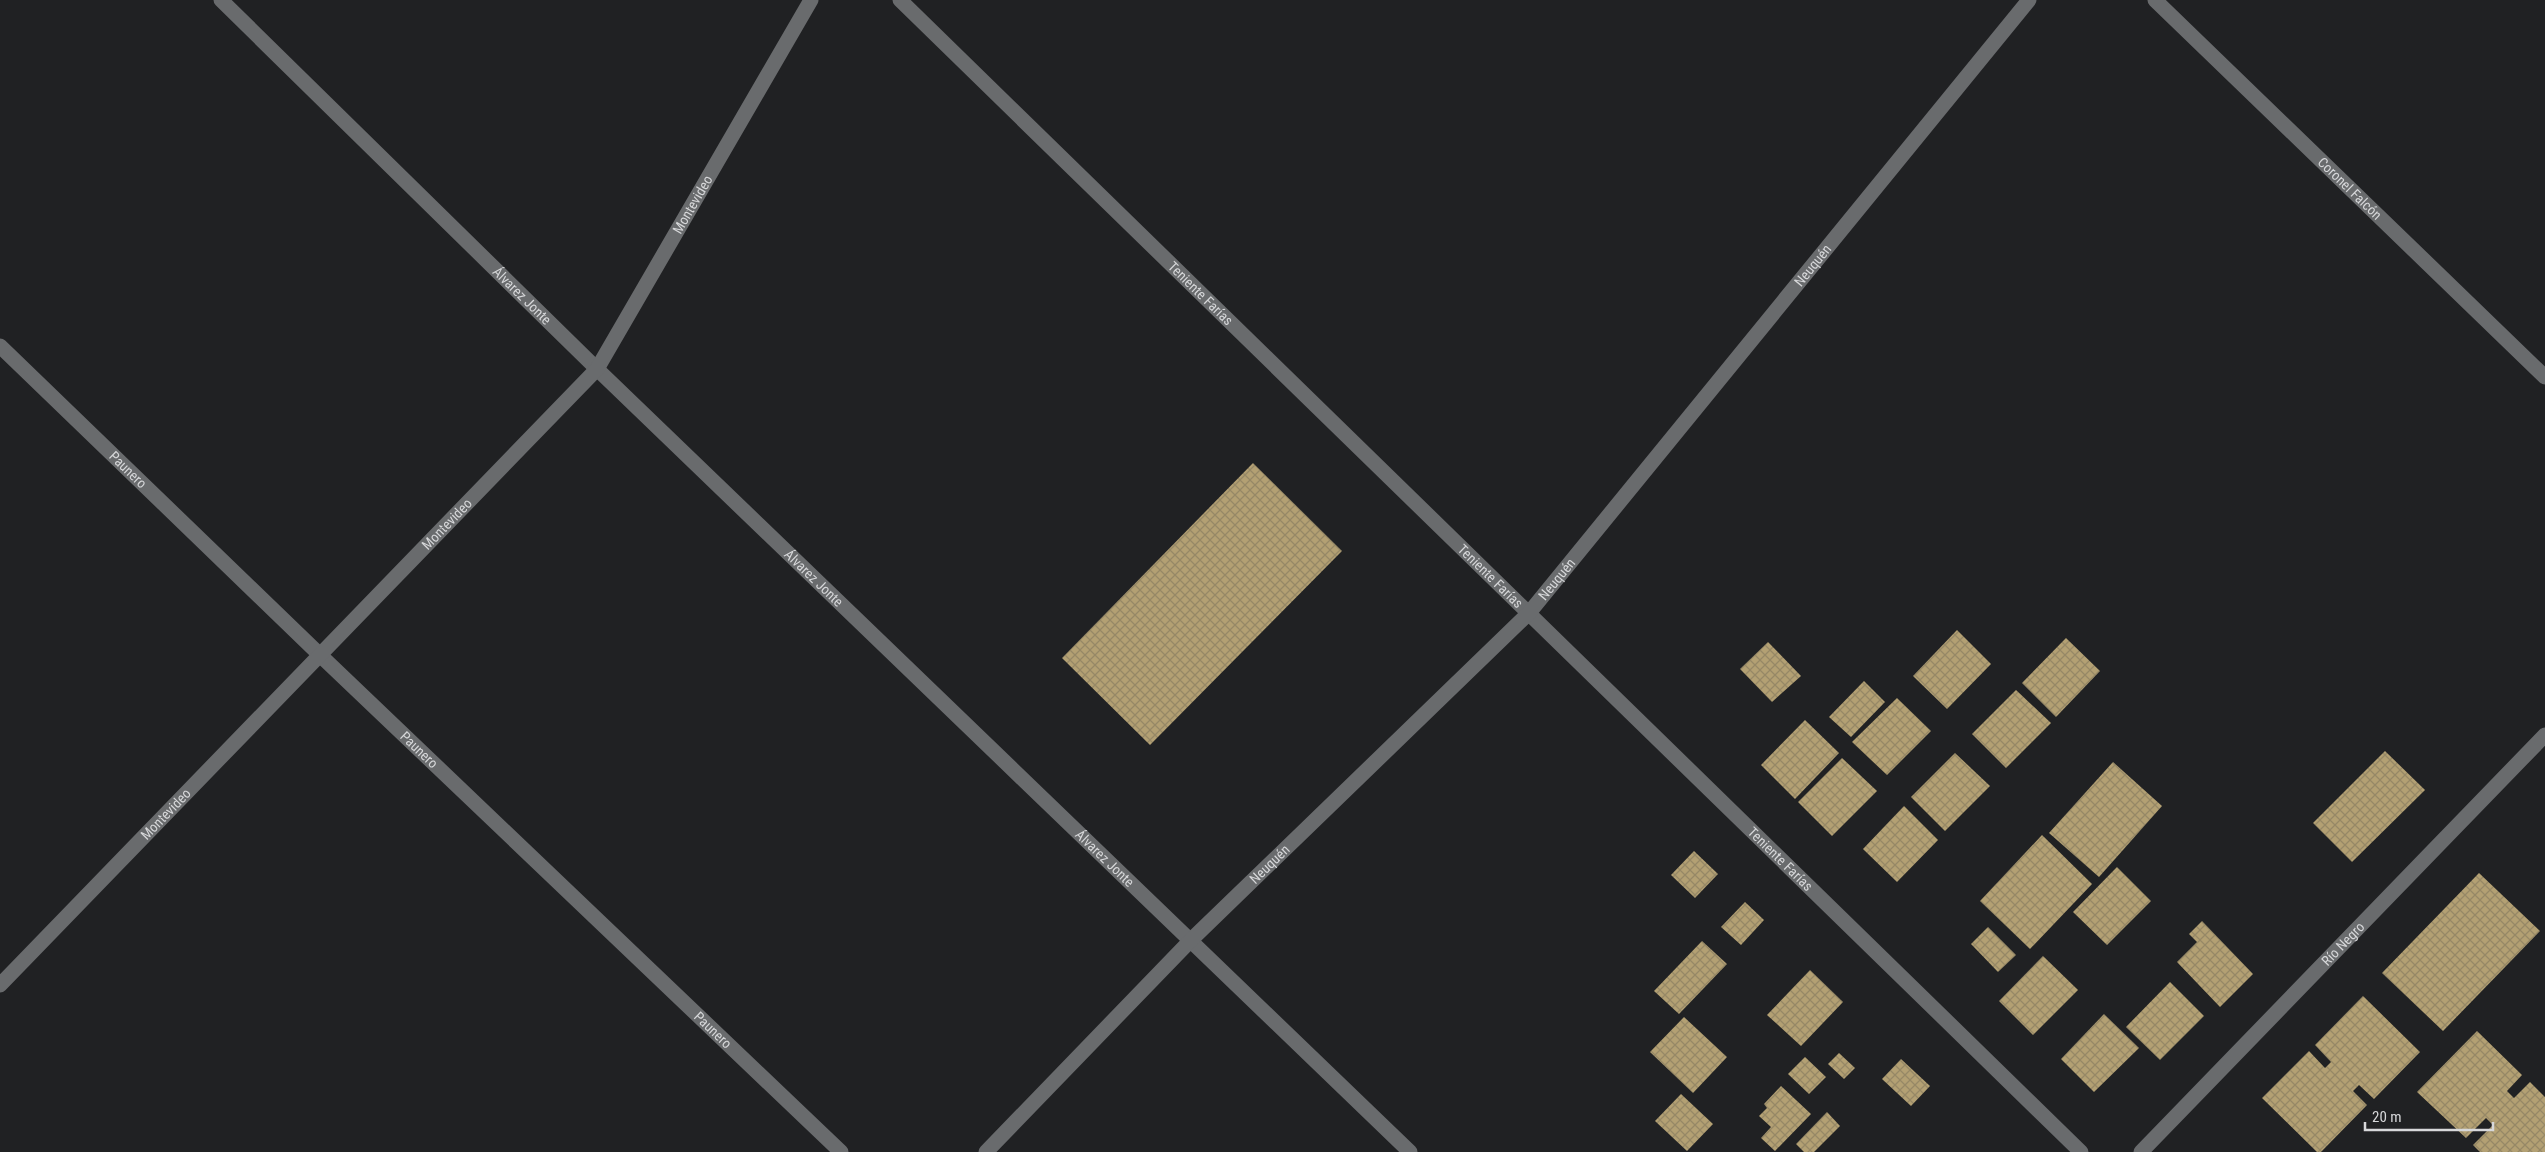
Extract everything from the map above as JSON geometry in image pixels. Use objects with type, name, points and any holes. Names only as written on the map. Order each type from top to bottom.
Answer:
[{"type":"street","name":"Álvarez Jonte","points":[[222,0],[597,369],[1410,1152]]},
{"type":"street","name":"Montevideo","points":[[0,985],[597,369],[811,0]]},
{"type":"street","name":"Teniente Farías","points":[[900,0],[2081,1152]]},
{"type":"street","name":"Neuquén","points":[[986,1152],[1190,941],[1529,613],[2029,0]]},
{"type":"street","name":"Coronel Falcón","points":[[2155,0],[2545,377]]},
{"type":"street","name":"Paunero","points":[[0,346],[320,655],[841,1152]]},
{"type":"street","name":"Río Negro","points":[[2141,1152],[2545,735]]},
{"type":"building","points":[[1253,463],[1342,551],[1150,745],[1062,658]]},
{"type":"building","points":[[1957,630],[1991,664],[1947,709],[1913,676]]},
{"type":"building","points":[[2066,638],[2100,671],[2056,717],[2022,683]]},
{"type":"building","points":[[1768,642],[1801,676],[1772,702],[1740,669]]},
{"type":"building","points":[[1864,681],[1885,702],[1851,737],[1829,717]]},
{"type":"building","points":[[2016,690],[2051,723],[2006,768],[1972,734]]},
{"type":"building","points":[[1897,698],[1931,731],[1887,775],[1852,742]]},
{"type":"building","points":[[1805,720],[1839,753],[1795,799],[1761,765]]},
{"type":"building","points":[[2385,751],[2425,790],[2352,862],[2313,823]]},
{"type":"building","points":[[1955,753],[1990,786],[1945,831],[1911,797]]},
{"type":"building","points":[[1842,758],[1877,791],[1832,836],[1798,802]]},
{"type":"building","points":[[2113,762],[2162,806],[2099,877],[2049,833]]},
{"type":"building","points":[[1904,806],[1938,840],[1897,882],[1863,849]]},
{"type":"building","points":[[2042,835],[2092,884],[2030,949],[1980,901]]},
{"type":"building","points":[[1694,851],[1718,874],[1695,898],[1671,875]]},
{"type":"building","points":[[2117,867],[2151,901],[2107,945],[2073,912]]},
{"type":"building","points":[[2479,873],[2540,931],[2443,1031],[2382,973]]},
{"type":"building","points":[[1745,902],[1764,920],[1741,945],[1721,927]]},
{"type":"building","points":[[2202,921],[2253,974],[2220,1007],[2177,962],[2197,942],[2189,934]]},
{"type":"building","points":[[1988,927],[2016,955],[1998,972],[1971,944]]},
{"type":"building","points":[[1702,941],[1727,964],[1679,1014],[1654,991]]},
{"type":"building","points":[[2043,956],[2078,990],[2033,1035],[1999,1001]]},
{"type":"building","points":[[1810,970],[1843,1002],[1801,1046],[1767,1015]]},
{"type":"building","points":[[2170,982],[2204,1016],[2160,1060],[2126,1027]]},
{"type":"building","points":[[2363,996],[2420,1052],[2374,1099],[2359,1085],[2353,1091],[2367,1105],[2321,1152],[2317,1152],[2262,1098],[2309,1051],[2325,1068],[2331,1062],[2315,1045]]},
{"type":"building","points":[[2104,1014],[2139,1048],[2094,1092],[2061,1059]]},
{"type":"building","points":[[1684,1017],[1727,1057],[1693,1093],[1650,1052]]},
{"type":"building","points":[[2477,1031],[2522,1075],[2507,1091],[2514,1098],[2530,1082],[2545,1097],[2545,1152],[2480,1152],[2473,1145],[2493,1125],[2486,1118],[2466,1138],[2417,1092]]},
{"type":"building","points":[[1839,1053],[1855,1068],[1844,1079],[1828,1064]]},
{"type":"building","points":[[1805,1057],[1826,1077],[1809,1094],[1788,1074]]},
{"type":"building","points":[[1901,1059],[1930,1086],[1911,1106],[1882,1079]]},
{"type":"building","points":[[1781,1086],[1811,1114],[1775,1151],[1761,1138],[1771,1127],[1759,1116],[1767,1108],[1764,1104]]},
{"type":"building","points":[[1681,1094],[1713,1124],[1687,1151],[1655,1121]]},
{"type":"building","points":[[1827,1112],[1840,1126],[1814,1152],[1804,1152],[1796,1144]]}]
